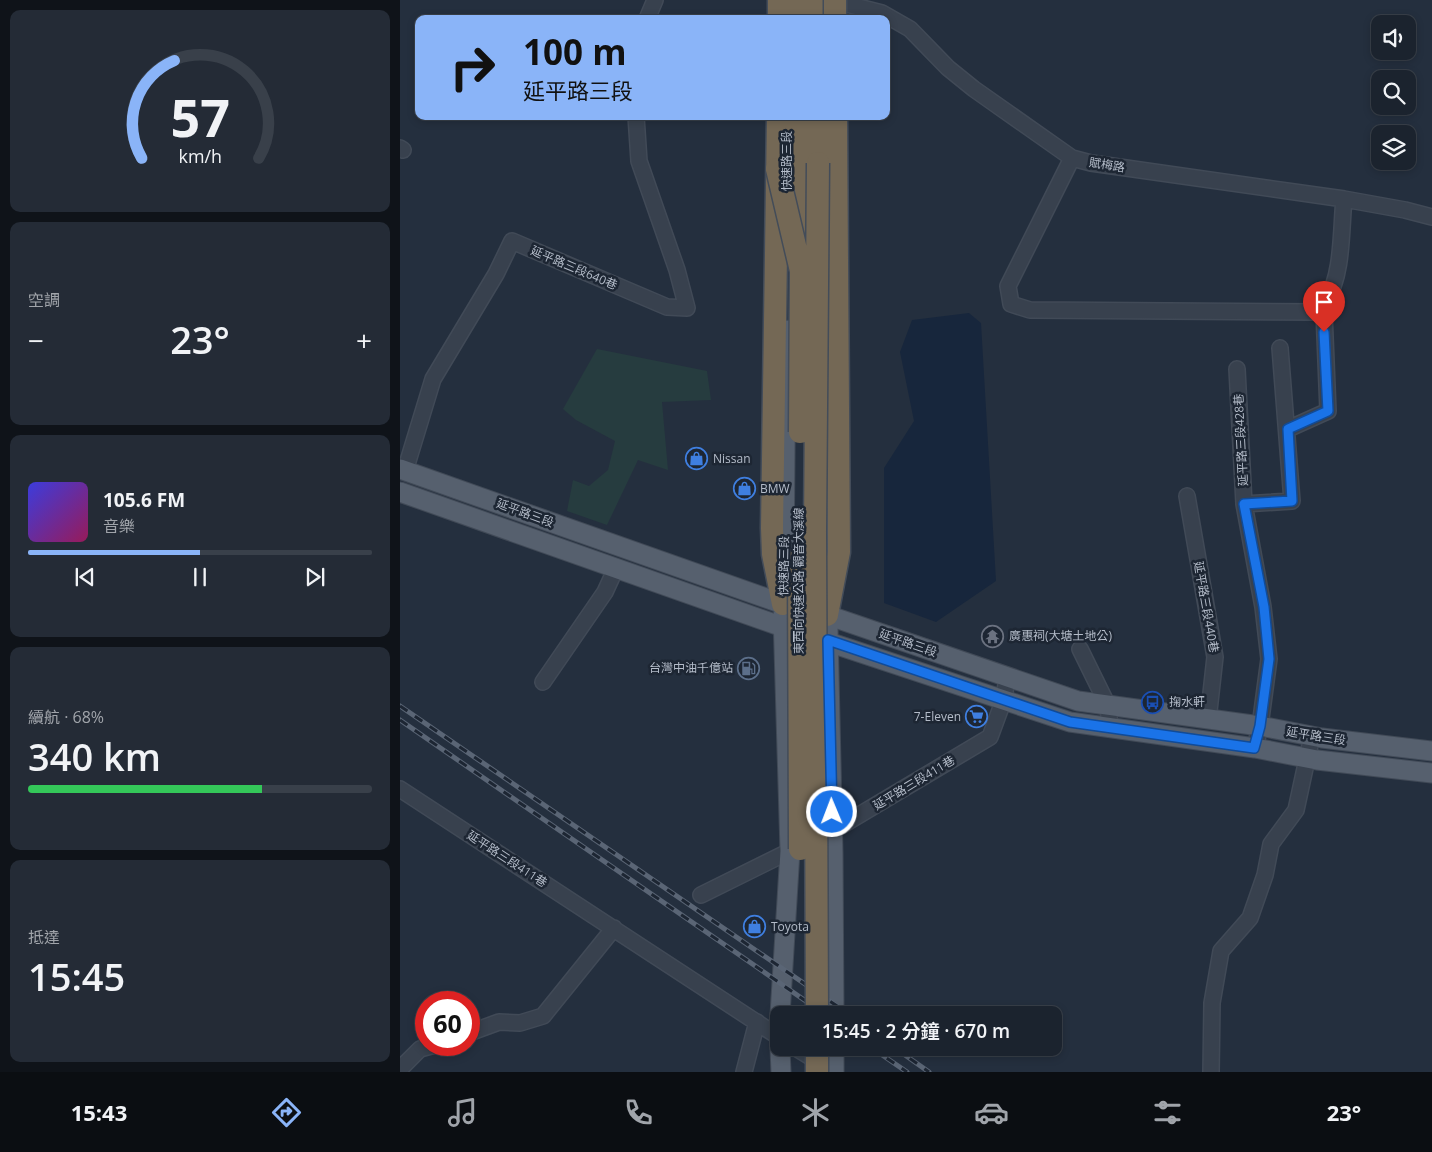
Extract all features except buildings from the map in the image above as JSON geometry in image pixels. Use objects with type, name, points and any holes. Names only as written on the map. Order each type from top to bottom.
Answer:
[{"type":"highway","points":[[779,0],[779,15]]},
{"type":"highway","points":[[798,0],[798,15]]},
{"type":"highway","points":[[815,0],[816,15]]},
{"type":"highway","points":[[778,120],[772,482],[773,554],[783,604]]},
{"type":"highway","name":"東西向快速公路 觀音大溪線","points":[[799,120],[801,271],[798,708],[802,1006]]},
{"type":"highway","name":"東西向快速公路 觀音大溪線","points":[[817,1006],[815,522],[819,120]]},
{"type":"highway","points":[[828,615],[839,552],[836,120]]},
{"type":"highway","points":[[777,168],[801,271]]},
{"type":"highway","points":[[802,1056],[802,1072]]},
{"type":"highway","points":[[817,1056],[817,1072]]},
{"type":"main road","points":[[788,0],[788,15]]},
{"type":"main road","name":"快速路三段","points":[[781,1006],[790,851],[783,627],[788,120]]},
{"type":"main road","points":[[829,120],[828,640],[833,832],[834,1006]]},
{"type":"main road","name":"延平路三段","points":[[403,470],[783,604],[828,615],[1078,701],[1260,726],[1312,736],[1432,751]]},
{"type":"main road","points":[[454,511],[462,490]]},
{"type":"main road","name":"延平路三段","points":[[400,492],[783,627],[828,640],[1070,722],[1254,748],[1308,758],[1432,773]]},
{"type":"main road","points":[[616,568],[624,549]]},
{"type":"main road","points":[[780,1056],[781,1072]]},
{"type":"main road","points":[[834,1056],[834,1072]]},
{"type":"street","points":[[649,15],[655,0]]},
{"type":"street","name":"賦梅路","points":[[833,7],[885,15]]},
{"type":"street","name":"賦梅路","points":[[890,18],[910,30],[948,68],[974,89],[1072,158],[1091,163],[1344,199],[1405,210],[1432,218]]},
{"type":"street","name":"延平路三段640巷","points":[[403,470],[433,379],[496,274],[512,242],[667,307],[688,308],[677,270],[639,161],[636,120]]},
{"type":"street","points":[[1072,158],[1008,286],[1011,304],[1030,310],[1325,306]]},
{"type":"street","points":[[1288,429],[1328,411],[1325,306],[1336,277],[1344,199]]},
{"type":"street","points":[[1244,504],[1292,501],[1288,429],[1280,348]]},
{"type":"street","name":"延平路三段428巷","points":[[1237,369],[1244,504],[1264,607],[1269,659],[1260,726],[1254,748]]},
{"type":"street","name":"延平路三段440巷","points":[[1187,496],[1215,657],[1208,720]]},
{"type":"street","points":[[543,682],[605,592],[616,568]]},
{"type":"street","points":[[1080,649],[1108,706],[1110,728]]},
{"type":"street","name":"延平路三段411巷","points":[[701,895],[833,832],[990,737],[1004,699],[1008,677]]},
{"type":"street","points":[[1211,1072],[1212,1003],[1221,951],[1250,918],[1265,875],[1271,844],[1296,810],[1312,736]]},
{"type":"street","points":[[787,748],[831,753]]},
{"type":"street","name":"延平路三段411巷","points":[[400,789],[770,1031]]},
{"type":"street","points":[[480,1029],[498,1022],[520,1023],[543,1016],[614,928]]},
{"type":"street","points":[[744,1072],[757,1022]]},
{"type":"street","points":[[400,1069],[415,1054]]},
{"type":"street","points":[[809,1056],[834,1072]]},
{"type":"green space","points":[[597,349],[707,371],[711,400],[662,402],[668,470],[638,460],[607,525],[567,511],[573,480],[589,486],[608,470],[615,441],[576,420],[563,409]]},
{"type":"water","points":[[969,313],[981,323],[996,581],[936,622],[884,603],[884,468],[914,421],[900,352],[912,320]]},
{"type":"railway","points":[[400,706],[837,1006]]},
{"type":"railway","points":[[400,720],[813,1006]]},
{"type":"railway","points":[[884,1056],[907,1072]]},
{"type":"railway","points":[[906,1056],[929,1072]]},
{"type":"place","name":"Nissan","points":[[697,459]]},
{"type":"place","name":"BMW","points":[[744,489]]},
{"type":"place","name":"廣惠祠(大塘土地公)","points":[[993,636]]},
{"type":"place","name":"台灣中油千億站","points":[[749,668]]},
{"type":"place","name":"掬水軒","points":[[1153,702]]},
{"type":"place","name":"7-Eleven","points":[[977,717]]},
{"type":"place","name":"Toyota","points":[[755,927]]},
{"type":"route","points":[[832,812],[828,640],[1070,722],[1254,748],[1260,726],[1269,659],[1264,607],[1244,504],[1292,501],[1288,429],[1328,411],[1324,332]]}]
